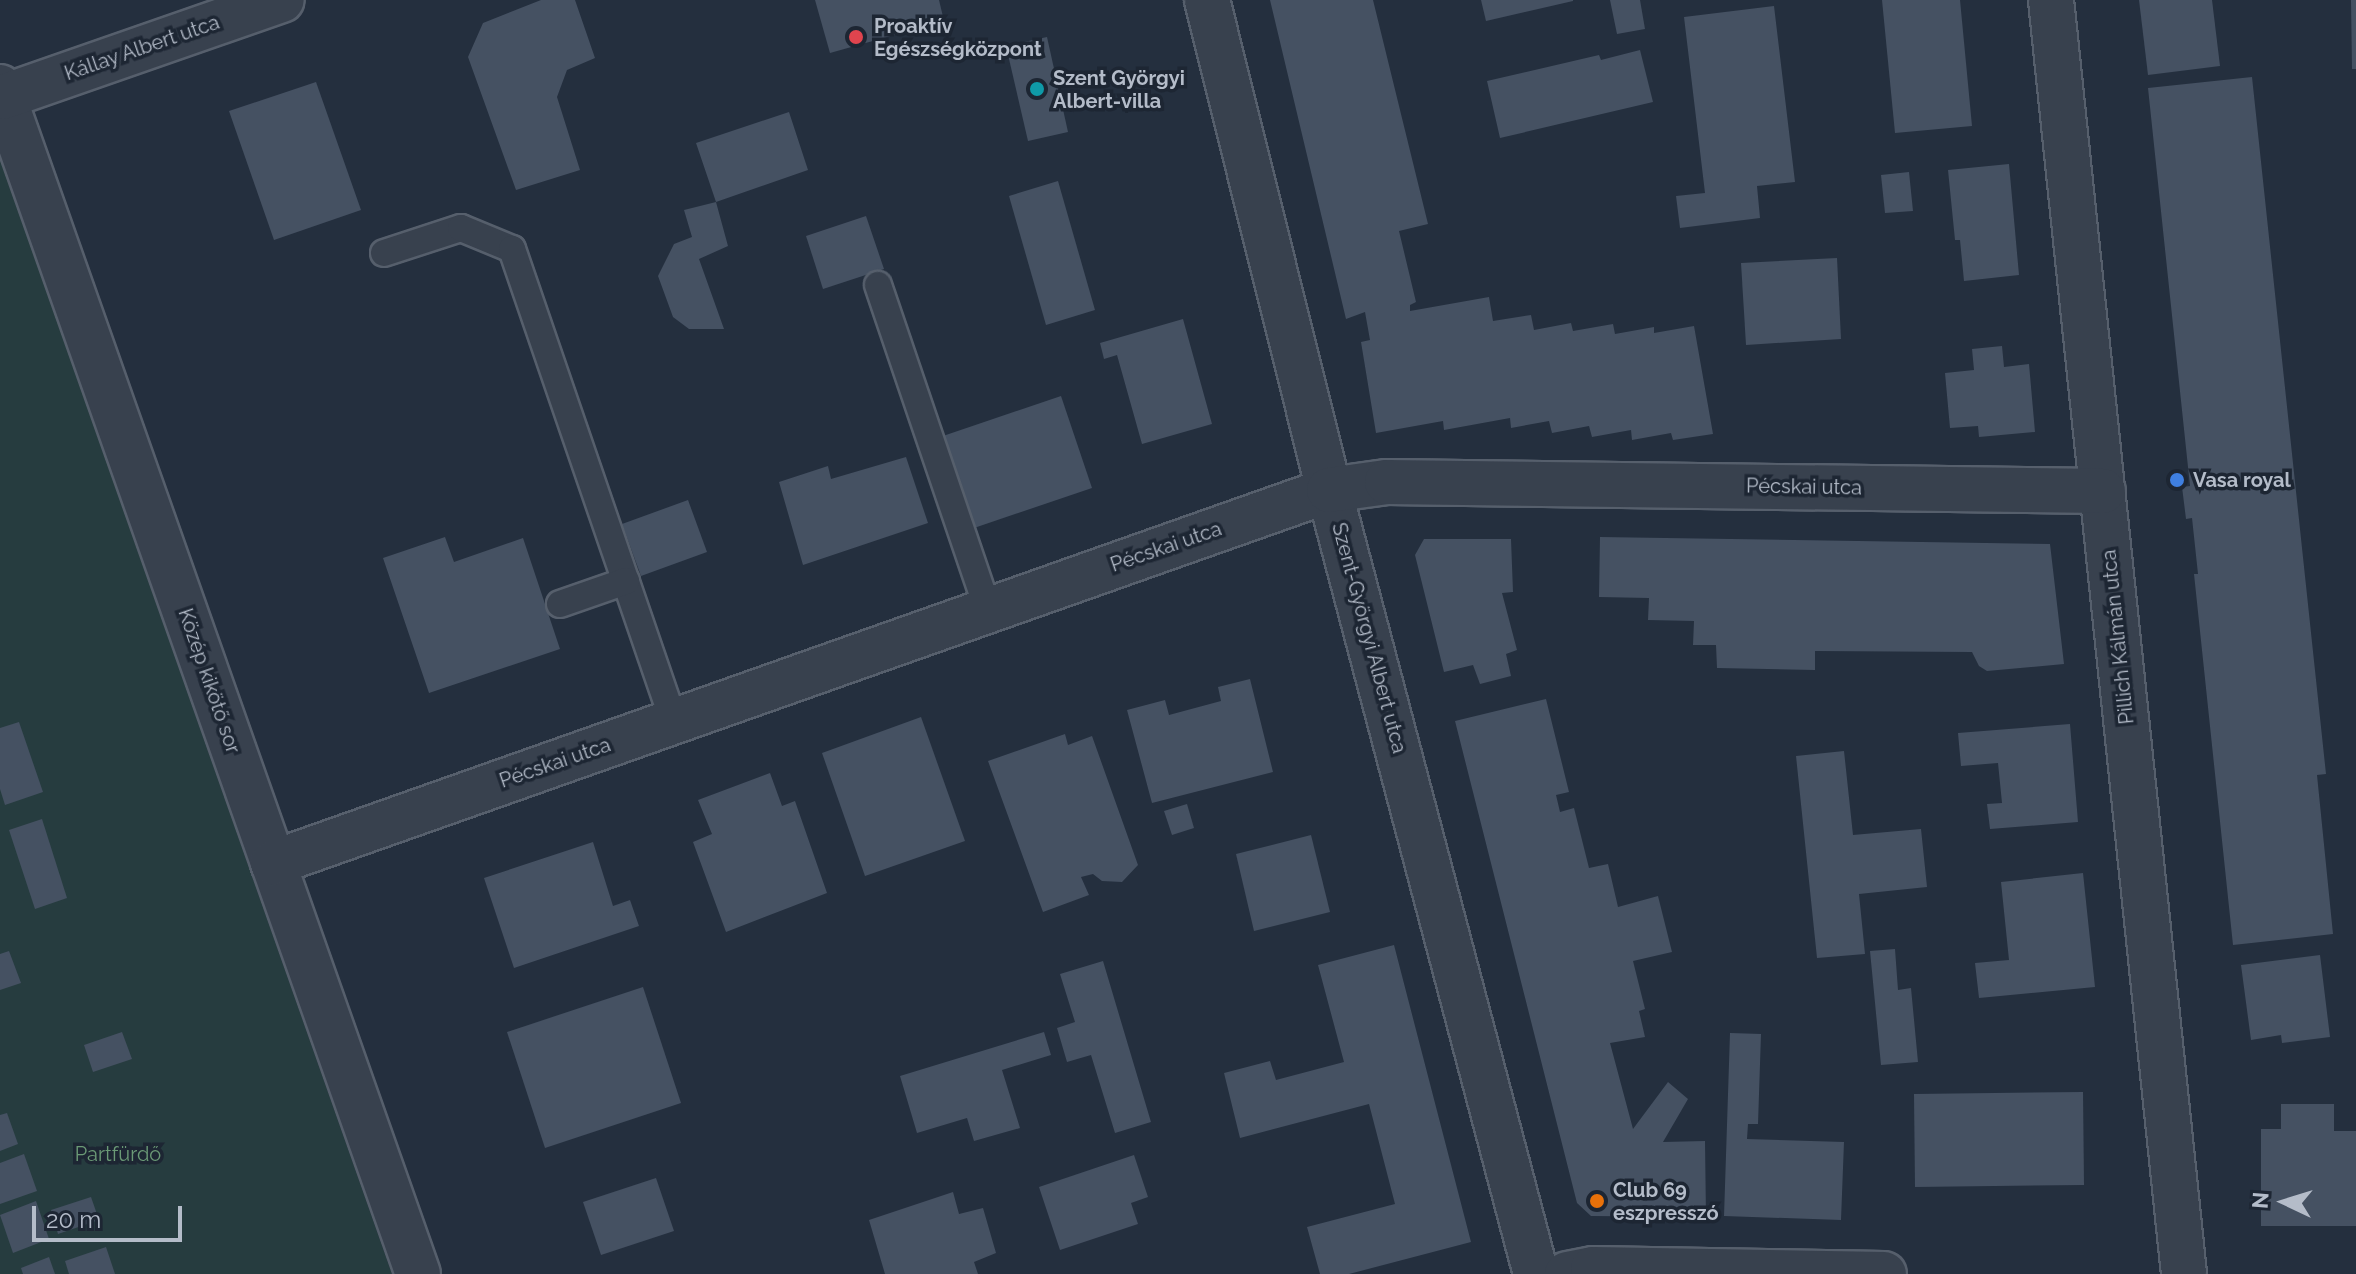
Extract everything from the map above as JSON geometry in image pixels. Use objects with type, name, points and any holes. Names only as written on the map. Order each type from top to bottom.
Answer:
[{"type":"street","name":"Kállay Albert utca","points":[[2,92],[282,0]]},
{"type":"street","name":"Szent-Györgyi Albert utca","points":[[1207,0],[1329,490],[1536,1274]]},
{"type":"street","name":"Pillich Kálmán utca","points":[[2051,0],[2184,1274]]},
{"type":"street","name":"Közép kikötő sor","points":[[2,92],[418,1274]]},
{"type":"street","name":"Pécskai utca","points":[[273,863],[1329,490],[1387,482],[2103,491]]},
{"type":"street","points":[[1567,1274],[1593,1269],[1884,1274]]},
{"type":"lane","points":[[384,253],[461,228],[512,249],[674,721]]},
{"type":"lane","points":[[878,285],[988,610]]},
{"type":"lane","points":[[560,604],[626,581]]},
{"type":"green space","name":"Partfürdő","points":[[0,159],[392,1274],[0,1274]]},
{"type":"building","points":[[541,0],[575,0],[595,58],[567,70],[557,97],[580,170],[516,190],[468,57],[483,23]]},
{"type":"building","name":"Proaktív Egészségközpont","points":[[815,0],[939,0],[944,21],[830,53]]},
{"type":"building","points":[[1270,0],[1373,0],[1428,224],[1399,231],[1416,302],[1410,305],[1410,311],[1489,297],[1493,321],[1531,315],[1534,330],[1571,323],[1573,331],[1613,324],[1615,334],[1654,327],[1654,333],[1694,326],[1713,434],[1673,440],[1671,433],[1632,440],[1631,430],[1592,437],[1589,426],[1552,433],[1549,421],[1511,428],[1510,418],[1444,430],[1443,421],[1376,433],[1361,342],[1370,340],[1365,312],[1346,319]]},
{"type":"building","points":[[1481,0],[1573,0],[1573,1],[1486,21]]},
{"type":"building","points":[[1610,0],[1640,0],[1645,29],[1617,34]]},
{"type":"building","points":[[1882,0],[1960,0],[1972,126],[1895,133]]},
{"type":"building","points":[[2139,0],[2212,0],[2220,66],[2148,75]]},
{"type":"building","points":[[2351,0],[2356,0],[2356,69],[2352,69]]},
{"type":"building","points":[[1774,6],[1795,182],[1757,186],[1760,218],[1680,228],[1676,196],[1705,193],[1684,17]]},
{"type":"building","name":"Szent Györgyi Albert-villa","points":[[1047,37],[1068,132],[1028,141],[1006,46]]},
{"type":"building","points":[[1640,50],[1653,102],[1500,138],[1487,81],[1599,55],[1601,60]]},
{"type":"building","points":[[2252,77],[2326,774],[2317,775],[2333,934],[2233,945],[2194,574],[2198,574],[2192,518],[2186,519],[2182,487],[2190,486],[2148,88]]},
{"type":"building","points":[[316,82],[361,210],[274,240],[229,111]]},
{"type":"building","points":[[789,112],[808,170],[716,202],[696,143]]},
{"type":"building","points":[[2009,164],[2019,275],[1964,281],[1960,240],[1955,240],[1948,170]]},
{"type":"building","points":[[1909,172],[1913,211],[1885,213],[1881,175]]},
{"type":"building","points":[[1058,181],[1095,310],[1046,325],[1009,196]]},
{"type":"building","points":[[716,202],[728,246],[699,259],[724,329],[689,329],[673,317],[658,276],[674,244],[692,237],[684,210]]},
{"type":"building","points":[[866,216],[884,269],[823,289],[806,236]]},
{"type":"building","points":[[1837,258],[1841,339],[1746,345],[1741,263]]},
{"type":"building","points":[[1183,319],[1212,424],[1142,444],[1117,355],[1104,359],[1100,343]]},
{"type":"building","points":[[2002,346],[2004,367],[2029,364],[2035,432],[1979,437],[1978,426],[1950,428],[1945,373],[1974,370],[1972,349]]},
{"type":"building","points":[[1061,396],[1092,488],[974,528],[943,436]]},
{"type":"building","points":[[906,457],[928,523],[803,565],[779,482],[828,466],[831,479]]},
{"type":"building","points":[[688,500],[707,552],[641,576],[622,524]]},
{"type":"building","points":[[445,537],[454,562],[523,538],[560,649],[429,693],[383,558]]},
{"type":"building","points":[[1600,537],[2050,544],[2064,664],[1987,671],[1979,666],[1972,652],[1815,651],[1815,670],[1717,668],[1716,645],[1693,645],[1694,621],[1648,620],[1649,598],[1599,597]]},
{"type":"building","points":[[1424,539],[1511,539],[1513,592],[1502,593],[1517,650],[1506,654],[1511,676],[1480,684],[1473,665],[1444,672],[1415,555]]},
{"type":"building","points":[[1250,679],[1273,772],[1152,803],[1127,710],[1165,700],[1169,715],[1221,701],[1218,687]]},
{"type":"building","points":[[1546,699],[1569,792],[1556,795],[1560,812],[1574,808],[1589,868],[1608,864],[1618,907],[1658,896],[1672,952],[1633,961],[1645,1009],[1639,1011],[1645,1037],[1610,1043],[1633,1129],[1668,1082],[1688,1099],[1663,1142],[1705,1141],[1706,1217],[1591,1216],[1577,1203],[1455,721]]},
{"type":"building","points":[[921,717],[965,841],[865,876],[822,753]]},
{"type":"building","points":[[19,722],[43,792],[5,805],[0,789],[0,728]]},
{"type":"building","points":[[2070,724],[2078,822],[1990,829],[1987,804],[2002,803],[1998,763],[1961,766],[1958,733]]},
{"type":"building","points":[[1065,734],[1068,745],[1092,736],[1138,865],[1122,882],[1102,881],[1093,874],[1081,877],[1089,895],[1043,912],[988,761]]},
{"type":"building","points":[[1844,751],[1853,835],[1921,829],[1927,887],[1859,894],[1865,954],[1817,958],[1796,756]]},
{"type":"building","points":[[770,773],[782,806],[795,801],[827,893],[726,932],[693,842],[712,834],[698,800]]},
{"type":"building","points":[[1187,804],[1194,828],[1172,835],[1164,811]]},
{"type":"building","points":[[42,819],[67,898],[35,909],[9,830]]},
{"type":"building","points":[[1311,835],[1330,912],[1254,931],[1236,854]]},
{"type":"building","points":[[593,842],[613,906],[630,900],[639,926],[514,968],[484,878]]},
{"type":"building","points":[[2083,873],[2095,987],[1979,998],[1975,963],[2009,960],[2001,882]]},
{"type":"building","points":[[1394,945],[1471,1242],[1349,1274],[1320,1274],[1307,1227],[1395,1204],[1369,1104],[1240,1138],[1224,1073],[1270,1061],[1276,1080],[1344,1062],[1318,965]]},
{"type":"building","points":[[1895,949],[1898,990],[1911,988],[1918,1062],[1881,1065],[1870,951]]},
{"type":"building","points":[[9,951],[21,983],[0,990],[0,954]]},
{"type":"building","points":[[2320,955],[2330,1037],[2282,1043],[2281,1035],[2251,1040],[2241,965]]},
{"type":"building","points":[[1103,961],[1151,1122],[1115,1133],[1091,1055],[1067,1062],[1057,1028],[1075,1022],[1060,974]]},
{"type":"building","points":[[643,987],[681,1103],[545,1148],[507,1032]]},
{"type":"building","points":[[122,1032],[132,1059],[93,1072],[84,1045]]},
{"type":"building","points":[[1044,1032],[1051,1055],[1002,1070],[1020,1128],[974,1141],[967,1118],[917,1133],[900,1076]]},
{"type":"building","points":[[1730,1033],[1761,1034],[1758,1124],[1748,1124],[1747,1139],[1844,1142],[1841,1220],[1724,1216]]},
{"type":"building","points":[[2083,1092],[2084,1185],[1915,1187],[1914,1094]]},
{"type":"building","points":[[2281,1104],[2334,1104],[2334,1131],[2356,1131],[2356,1226],[2261,1226],[2261,1129],[2281,1129]]},
{"type":"building","points":[[7,1113],[18,1144],[0,1151],[0,1115]]},
{"type":"building","points":[[24,1154],[37,1191],[0,1204],[0,1163]]},
{"type":"building","points":[[1134,1155],[1148,1197],[1131,1203],[1138,1224],[1060,1250],[1039,1187]]},
{"type":"building","points":[[656,1178],[674,1231],[601,1255],[583,1202]]},
{"type":"building","points":[[953,1192],[959,1214],[983,1208],[996,1253],[974,1262],[978,1274],[885,1274],[869,1220]]},
{"type":"building","points":[[91,1197],[99,1220],[58,1234],[51,1210]]},
{"type":"building","points":[[36,1201],[49,1239],[13,1253],[0,1215]]},
{"type":"building","points":[[106,1247],[115,1274],[69,1274],[65,1261]]},
{"type":"building","points":[[49,1257],[55,1274],[23,1274],[21,1268]]},
{"type":"place","name":"Proaktív Egészségközpont","points":[[856,37]]},
{"type":"place","name":"Szent Györgyi Albert-villa","points":[[1037,89]]},
{"type":"place","name":"Vasa royal","points":[[2177,480]]},
{"type":"place","name":"Club 69 eszpresszó","points":[[1597,1201]]}]
